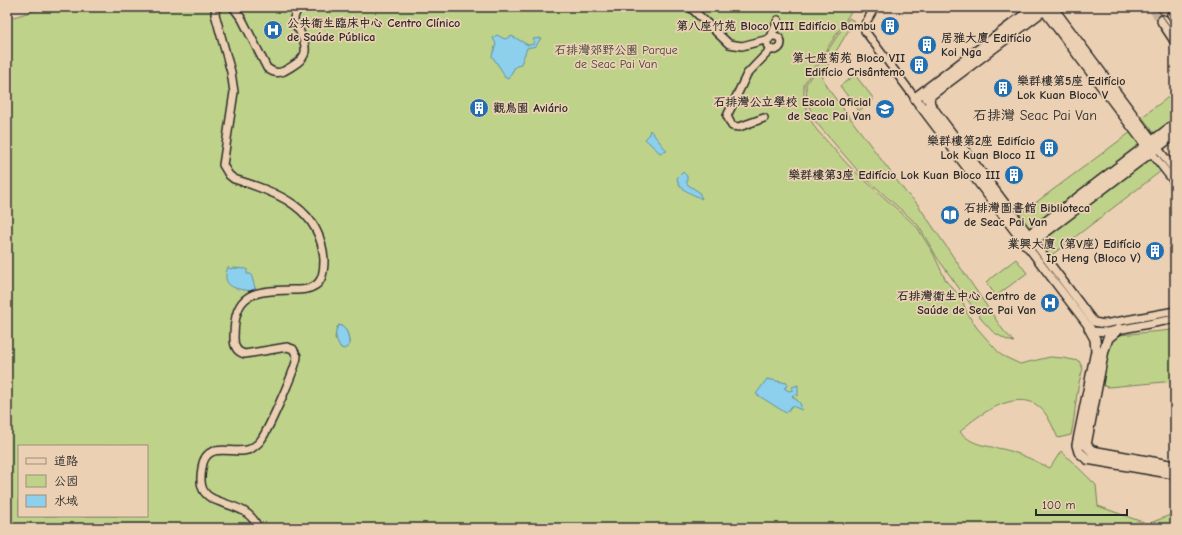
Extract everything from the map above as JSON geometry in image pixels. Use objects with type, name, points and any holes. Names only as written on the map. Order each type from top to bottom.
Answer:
[{"type":"main road","points":[[1163,21],[1175,39]]},
{"type":"street","points":[[216,7],[215,14],[231,72],[234,92],[223,165],[229,175],[234,178],[280,195],[296,205],[314,226],[323,249],[323,271],[318,283],[315,286],[302,290],[258,292],[242,302],[236,315],[234,344],[241,353],[245,354],[287,347],[293,350],[297,356],[293,373],[261,440],[251,449],[243,451],[213,451],[208,455],[202,466],[202,486],[207,496],[248,513],[258,528]]},
{"type":"street","points":[[233,7],[242,18],[267,68],[274,73],[279,73],[300,60],[306,54],[306,46],[295,24],[294,18],[299,7]]},
{"type":"street","points":[[690,7],[729,44],[742,46],[770,38],[779,38],[781,44],[777,49],[770,49],[747,74],[726,116],[732,126],[738,127],[764,118]]},
{"type":"street","points":[[875,7],[865,24],[865,31],[917,101],[1027,241],[1093,321],[1104,324],[1175,311]]},
{"type":"street","points":[[917,101],[1035,7]]},
{"type":"street","points":[[917,101],[932,94],[1046,8],[1152,147],[1175,183]]},
{"type":"street","points":[[770,49],[768,45],[778,20]]},
{"type":"street","points":[[932,94],[929,98],[930,105],[1089,328],[1095,339],[1096,351],[1077,445],[1079,452],[1087,459],[1175,474]]},
{"type":"street","points":[[1152,147],[1175,124]]},
{"type":"street","points":[[1027,241],[1152,147],[1175,134]]},
{"type":"street","points":[[1152,147],[1175,171]]},
{"type":"street","points":[[1089,328],[1100,333],[1175,319]]},
{"type":"street","points":[[1118,329],[1108,338],[1105,345],[1086,445],[1092,451],[1175,466]]},
{"type":"green space","name":"石排灣郊野公園 Parque de Seac Pai Van","points":[[45,7],[854,7],[804,84],[804,95],[809,117],[816,129],[849,166],[917,227],[933,253],[946,281],[961,297],[967,313],[977,328],[1001,355],[1020,364],[1050,357],[1063,358],[1079,361],[1083,369],[1078,386],[1071,435],[1058,438],[1045,412],[1036,404],[1022,400],[1012,401],[992,408],[960,432],[971,441],[1015,453],[1050,468],[1061,451],[1096,485],[1098,506],[1148,524],[1175,513],[1175,528],[7,528],[7,16],[11,18]],"holes":[[[339,325],[342,326],[348,336],[349,346],[341,348],[335,338],[337,327]],[[767,379],[785,386],[784,388],[789,392],[793,390],[797,396],[795,394],[792,396],[800,403],[792,406]]]},
{"type":"green space","points":[[849,18],[854,21],[822,75],[826,86],[907,194],[916,202],[1003,330],[1014,342],[1007,340],[993,332],[982,320],[938,259],[918,225],[859,172],[814,120],[807,100],[806,84]]},
{"type":"green space","points":[[855,75],[874,99],[859,111],[840,86]]},
{"type":"green space","points":[[1175,92],[1175,119],[1155,134],[1142,117]]},
{"type":"green space","points":[[1131,132],[1142,146],[1030,230],[1019,215]]},
{"type":"green space","points":[[1150,157],[1161,171],[1049,257],[1038,242]]},
{"type":"green space","points":[[1016,259],[1027,273],[996,296],[986,282]]},
{"type":"green space","points":[[1172,330],[1175,381],[1108,387],[1104,386],[1102,382],[1112,340],[1119,335]]},
{"type":"water","points":[[497,35],[505,39],[512,36],[528,45],[534,44],[533,39],[541,38],[536,46],[527,48],[521,64],[515,67],[508,79],[504,77],[504,74],[492,56],[496,44],[493,38]]},
{"type":"water","points":[[650,130],[667,151],[660,153],[645,139]]},
{"type":"water","points":[[683,172],[687,176],[687,184],[699,192],[702,199],[686,191],[680,186],[677,178]]},
{"type":"water","points":[[228,267],[230,269],[247,269],[247,274],[251,274],[256,291],[238,289],[229,284],[226,280]]},
{"type":"water","points":[[339,325],[344,328],[348,336],[349,346],[344,349],[339,345],[336,336],[336,331]]},
{"type":"water","points":[[767,379],[787,383],[787,386],[784,388],[789,391],[793,390],[792,387],[798,385],[798,396],[795,394],[792,396],[800,403],[802,410],[792,406],[786,413],[756,394]]},
{"type":"tunnel","points":[[1153,7],[1163,21]]},
{"type":"tram line","points":[[1156,7],[1175,34]]},
{"type":"tram line","points":[[1166,7],[1175,21]]},
{"type":"place","name":"第八座竹苑 Bloco VIII Edifício Bambu","points":[[890,26]]},
{"type":"place","name":"公共衛生臨床中心 Centro Clínico de Saúde Pública","points":[[273,30]]},
{"type":"place","name":"居雅大廈 Edifício Koi Nga","points":[[927,45]]},
{"type":"place","name":"第七座菊苑 Bloco VII Edifício Crisântemo","points":[[919,65]]},
{"type":"place","name":"樂群樓第5座 Edifício Lok Kuan Bloco V","points":[[1003,88]]},
{"type":"place","name":"觀鳥園 Aviário","points":[[479,108]]},
{"type":"place","name":"石排灣公立學校 Escola Oficial de Seac Pai Van","points":[[885,109]]},
{"type":"place","name":"樂群樓第2座 Edifício Lok Kuan Bloco II","points":[[1049,148]]},
{"type":"place","name":"樂群樓第3座 Edifício Lok Kuan Bloco III","points":[[1014,175]]},
{"type":"place","name":"石排灣圖書館 Biblioteca de Seac Pai Van","points":[[950,215]]},
{"type":"place","name":"業興大廈 (第V座) Edifício Ip Heng (Bloco V)","points":[[1155,251]]},
{"type":"place","name":"石排灣衛生中心 Centro de Saúde de Seac Pai Van","points":[[1050,303]]},
{"type":"district","name":"石排灣 Seac Pai Van","points":[[1035,115]]}]
